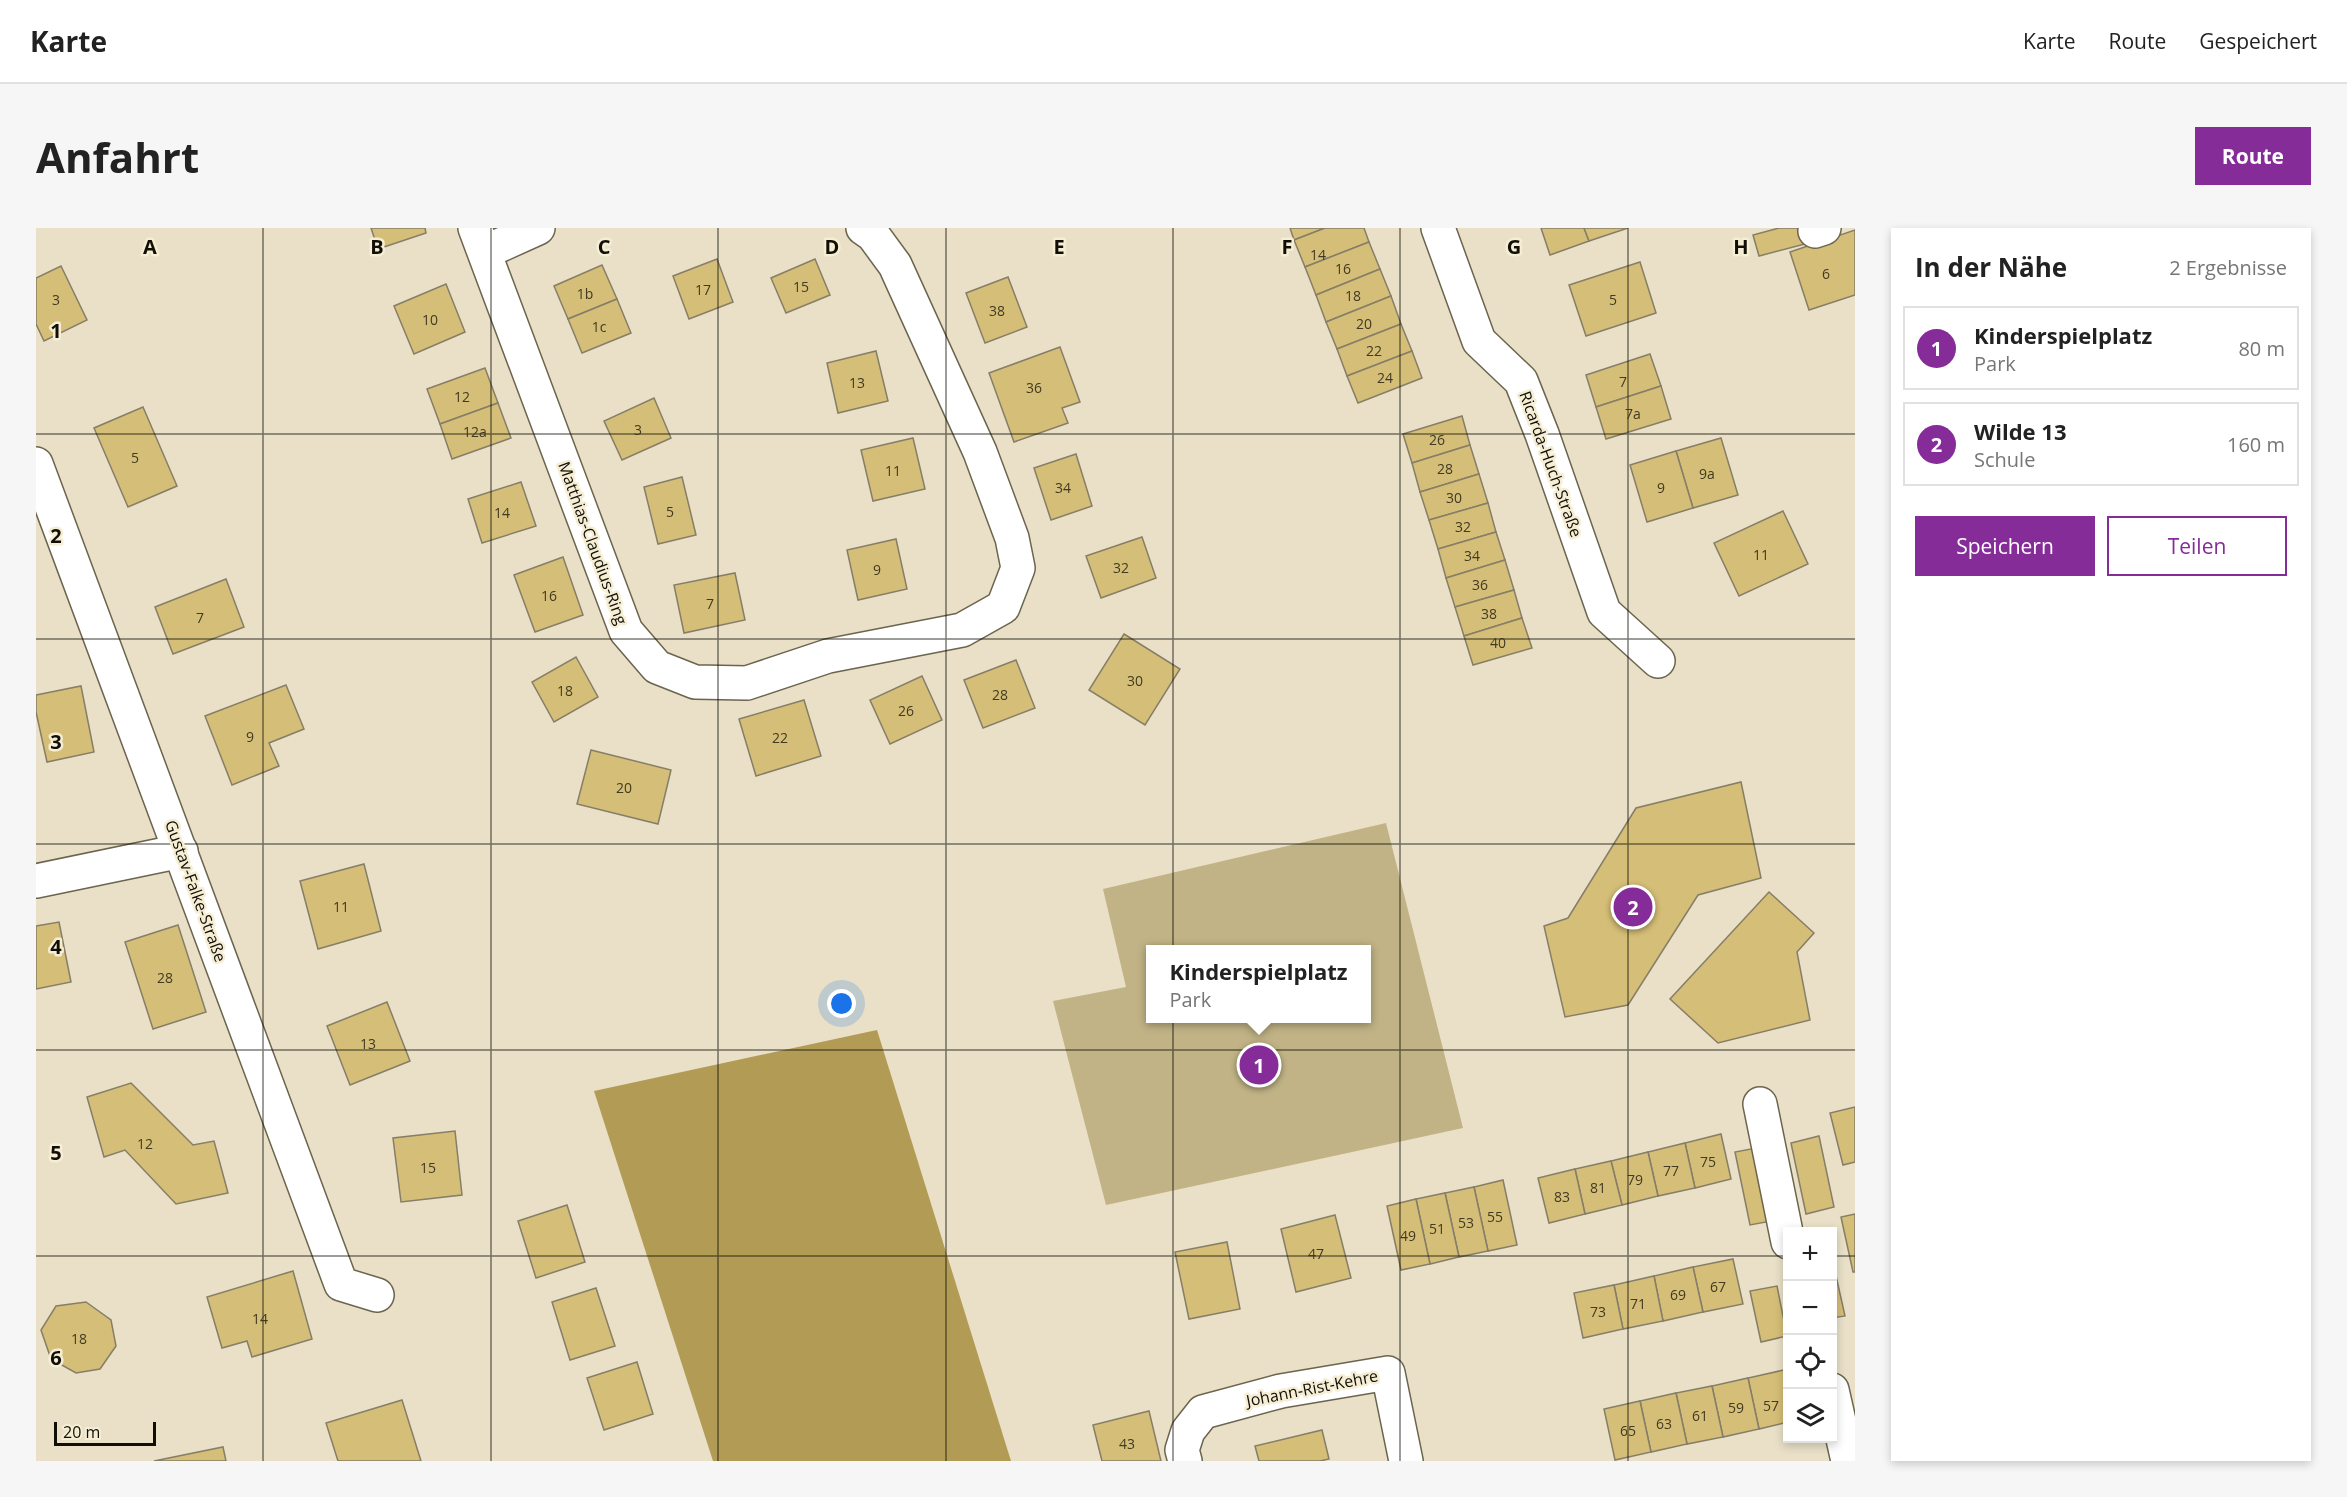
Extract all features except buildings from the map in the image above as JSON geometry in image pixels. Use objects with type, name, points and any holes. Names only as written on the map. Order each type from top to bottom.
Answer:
[{"type":"street","name":"Matthias-Claudius-Ring","points":[[538,228],[480,240],[626,631],[657,667],[695,682],[747,683],[828,656],[962,630],[1002,607],[1018,567],[1012,538],[981,452],[895,265],[873,235],[863,228]]},
{"type":"street","name":"Ricarda-Huch-Straße","points":[[1438,228],[1479,341],[1521,381],[1604,612],[1658,661]]},
{"type":"street","name":"Gustav-Falke-Straße","points":[[36,464],[341,1284],[377,1295]]},
{"type":"street","points":[[36,881],[181,851]]},
{"type":"street","points":[[1760,1104],[1785,1227]]},
{"type":"street","name":"Johann-Rist-Kehre","points":[[1185,1461],[1182,1450],[1188,1431],[1203,1412],[1281,1391],[1388,1373],[1406,1461]]},
{"type":"street","points":[[1837,1409],[1848,1461]]},
{"type":"shaded area","points":[[1386,823],[1463,1128],[1106,1205],[1053,1001],[1126,987],[1103,889]]},
{"type":"shaded area","points":[[877,1030],[1011,1461],[713,1461],[594,1091]]},
{"type":"place","name":"Wilde 13","points":[[1633,907]]},
{"type":"place","name":"Kinderspielplatz","points":[[1259,1065]]}]
